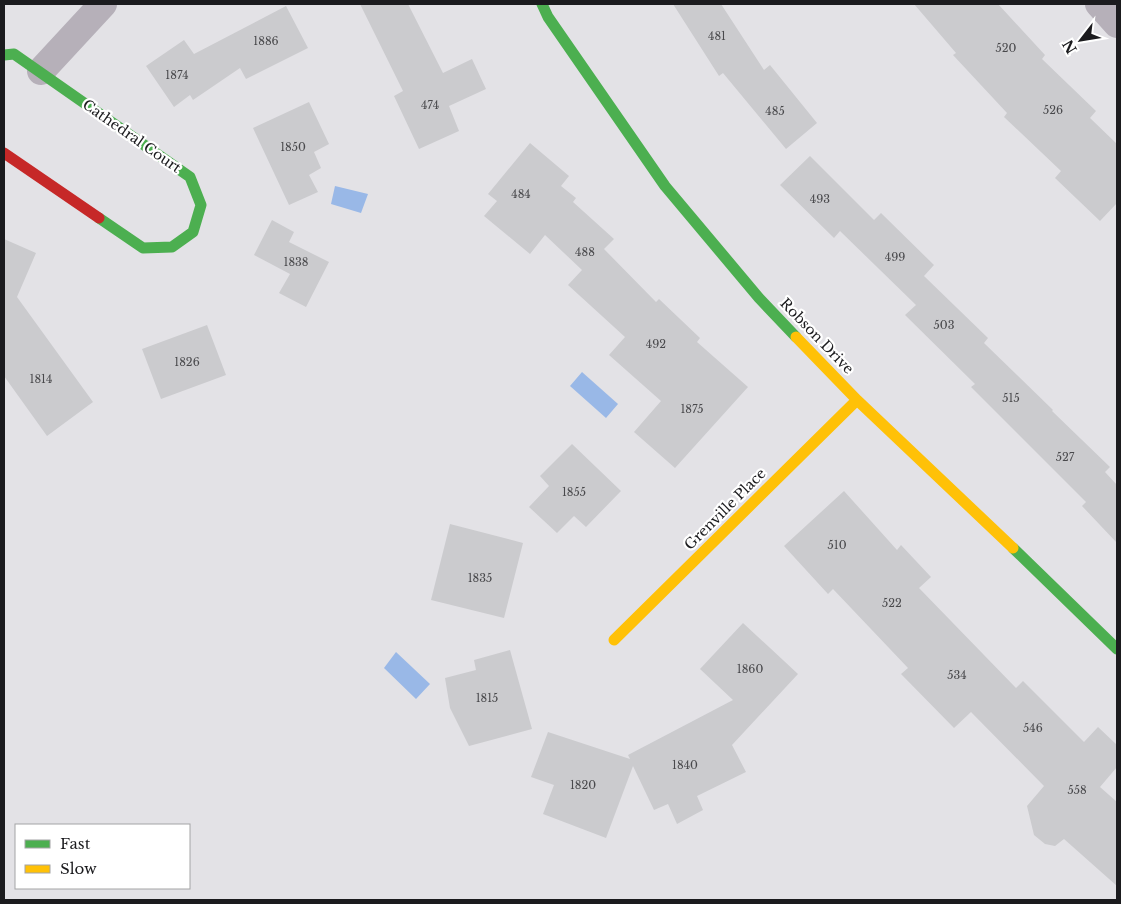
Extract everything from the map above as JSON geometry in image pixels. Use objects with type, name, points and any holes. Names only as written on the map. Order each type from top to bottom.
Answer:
[{"type":"street","points":[[41,71],[103,4]]},
{"type":"street","name":"Robson Drive","points":[[542,4],[548,17],[665,186],[759,298],[857,400],[1117,649]]},
{"type":"street","points":[[1099,4],[1117,24]]},
{"type":"street","name":"Cathedral Court","points":[[4,55],[14,54],[41,71],[190,177],[201,205],[193,232],[172,247],[143,248],[4,154]]},
{"type":"street","name":"Grenville Place","points":[[614,640],[857,400]]},
{"type":"water","points":[[335,186],[368,194],[361,213],[331,204]]},
{"type":"water","points":[[582,372],[618,404],[606,418],[570,386]]},
{"type":"water","points":[[396,652],[430,684],[416,699],[384,668]]},
{"type":"building","points":[[360,4],[408,4],[443,73],[472,59],[486,89],[449,106],[459,131],[419,149],[394,96],[403,91]]},
{"type":"building","points":[[673,4],[721,4],[764,70],[770,65],[817,123],[786,149],[723,73],[719,76]]},
{"type":"building","points":[[914,4],[998,4],[1045,55],[1042,59],[1096,111],[1090,118],[1117,144],[1117,203],[1100,221],[1055,178],[1061,171],[1004,117],[1007,113],[953,55],[956,53]]},
{"type":"building","points":[[286,6],[308,48],[246,79],[240,68],[193,100],[190,95],[174,107],[146,66],[184,40],[194,54]]},
{"type":"building","points":[[309,102],[329,144],[314,152],[321,168],[309,175],[318,192],[289,205],[253,128]]},
{"type":"building","points":[[530,143],[569,176],[561,186],[576,198],[573,202],[614,239],[604,249],[656,302],[659,299],[700,338],[697,342],[748,387],[675,468],[634,432],[661,401],[609,355],[625,337],[568,285],[582,270],[545,235],[530,254],[484,216],[497,201],[488,194]]},
{"type":"building","points":[[810,156],[874,220],[881,213],[934,265],[924,276],[988,338],[984,343],[1110,467],[1105,472],[1117,485],[1117,543],[1082,506],[1086,502],[971,387],[975,384],[905,315],[916,305],[840,231],[834,238],[780,185]]},
{"type":"building","points":[[272,220],[294,232],[289,242],[329,262],[306,307],[279,293],[290,274],[254,255]]},
{"type":"building","points":[[4,239],[36,253],[17,297],[93,402],[47,436],[4,376]]},
{"type":"building","points":[[207,325],[226,375],[161,399],[142,349]]},
{"type":"building","points":[[572,444],[621,491],[586,527],[574,516],[557,533],[529,507],[549,486],[540,476]]},
{"type":"building","points":[[844,491],[897,550],[901,545],[931,577],[919,588],[1016,688],[1023,681],[1084,742],[1098,727],[1117,745],[1117,767],[1100,787],[1117,802],[1117,886],[1064,839],[1055,846],[1045,844],[1034,835],[1027,806],[1044,786],[971,712],[954,728],[901,674],[908,668],[833,589],[828,594],[784,546]]},
{"type":"building","points":[[450,524],[523,543],[504,618],[431,600]]},
{"type":"building","points":[[743,623],[798,674],[732,745],[746,772],[697,796],[703,810],[677,824],[668,804],[654,810],[633,766],[606,838],[543,814],[554,785],[531,777],[548,732],[630,759],[628,755],[733,700],[700,669]]},
{"type":"building","points":[[510,650],[532,729],[469,746],[450,708],[445,678],[476,670],[474,660]]},
{"type":"traffic: fast","points":[[542,4],[548,17],[665,186],[759,298],[796,337]]},
{"type":"traffic: fast","points":[[4,55],[14,54],[190,177],[201,205],[193,232],[172,247],[143,248],[99,218]]},
{"type":"traffic: fast","points":[[1013,548],[1117,649]]},
{"type":"traffic: slow","points":[[796,337],[857,400],[1013,548]]},
{"type":"traffic: slow","points":[[614,640],[857,400]]},
{"type":"traffic: jam","points":[[4,153],[99,218]]}]
